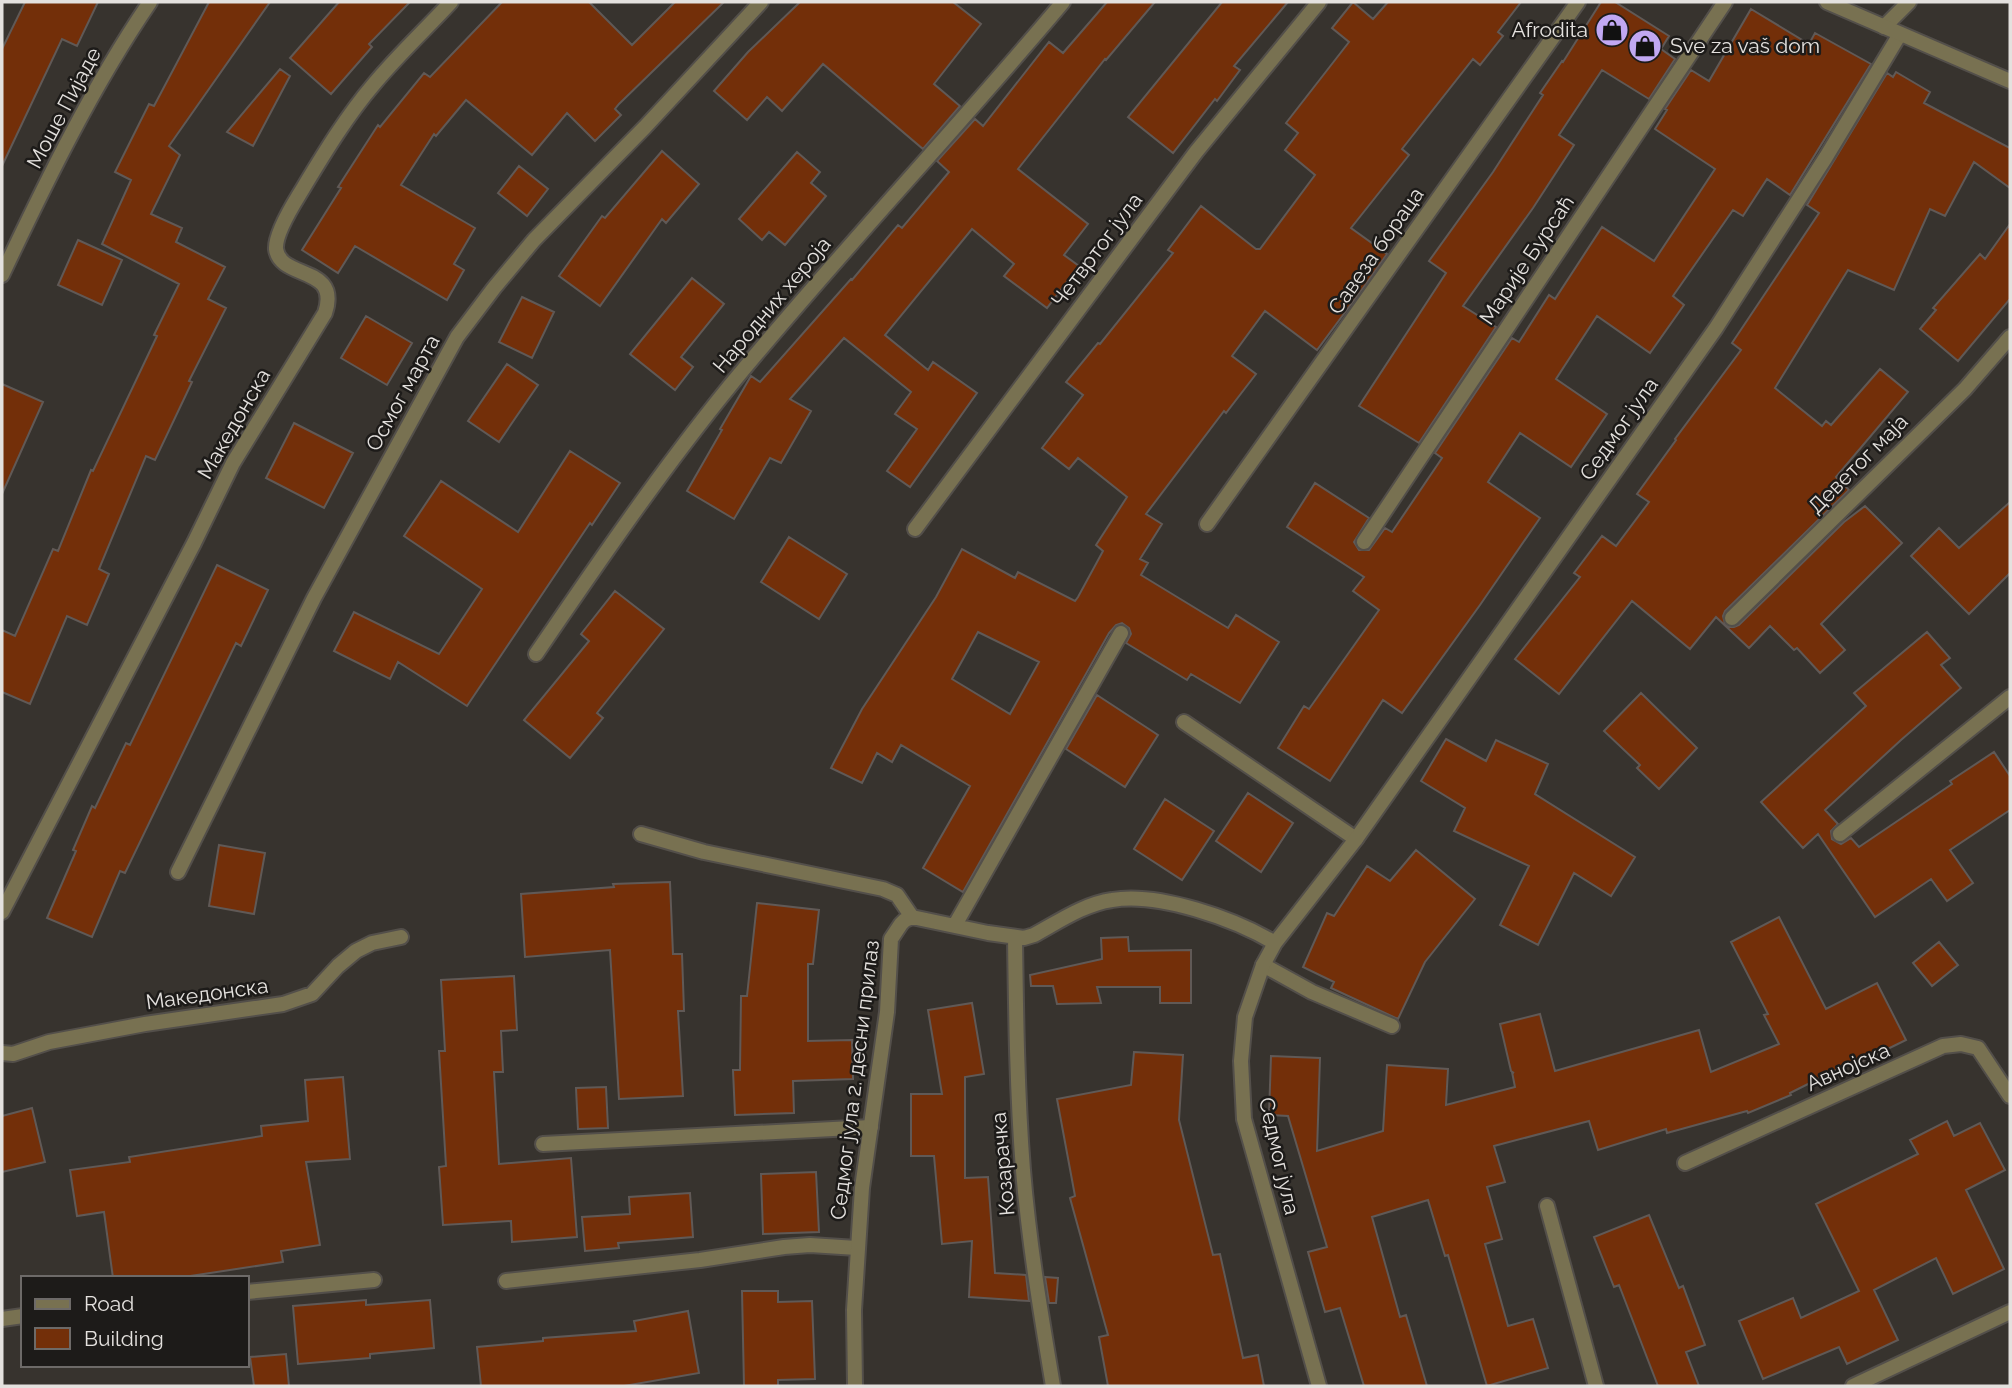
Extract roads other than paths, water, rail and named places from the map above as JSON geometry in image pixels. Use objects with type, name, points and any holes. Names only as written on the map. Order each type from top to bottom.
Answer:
[{"type":"street","name":"Моше Пијаде","points":[[2,275],[88,102],[150,2]]},
{"type":"street","name":"Македонска","points":[[2,912],[233,463],[325,313],[327,295],[319,279],[283,262],[278,256],[276,243],[291,208],[333,140],[373,85],[451,2]]},
{"type":"street","name":"Осмог марта","points":[[178,872],[314,598],[457,337],[534,240],[645,127],[761,2]]},
{"type":"street","name":"Народних хероја","points":[[536,654],[636,508],[730,385],[1063,2]]},
{"type":"street","name":"Четвртог јула","points":[[915,529],[1196,152],[1319,2]]},
{"type":"street","name":"Савеза бораца","points":[[1207,524],[1578,2]]},
{"type":"street","name":"Марије Бурсаћ","points":[[1364,542],[1725,2]]},
{"type":"street","points":[[1827,2],[2010,81]]},
{"type":"street","points":[[1884,27],[1909,2]]},
{"type":"street","name":"Седмог јула","points":[[1319,1386],[1244,1119],[1241,1061],[1245,1017],[1263,965],[1275,943],[1356,839],[1716,328],[1826,158],[1900,34]]},
{"type":"street","name":"Деветог маја","points":[[1732,618],[1965,389],[2010,337]]},
{"type":"street","points":[[955,925],[1121,633]]},
{"type":"street","points":[[1840,834],[2010,697]]},
{"type":"street","points":[[1184,722],[1356,839]]},
{"type":"street","points":[[641,834],[704,852],[883,889],[897,895],[912,918],[988,933],[1024,938],[1097,904],[1138,898],[1213,916],[1242,926],[1275,943]]},
{"type":"street","name":"Седмог јула 2. десни прилаз","points":[[855,1386],[854,1310],[857,1248],[862,1188],[887,1012],[891,939],[905,920],[912,918]]},
{"type":"street","name":"Македонска","points":[[2,1053],[13,1054],[49,1042],[145,1024],[291,1002],[312,994],[356,951],[372,943],[401,937]]},
{"type":"street","name":"Козарачка","points":[[1015,937],[1016,1048],[1023,1171],[1035,1281],[1053,1386]]},
{"type":"street","points":[[1263,965],[1312,992],[1392,1026]]},
{"type":"street","name":"Авнојска","points":[[1685,1163],[1943,1046],[1961,1044],[1978,1048],[2010,1096]]},
{"type":"street","points":[[543,1144],[871,1127]]},
{"type":"street","points":[[1546,1206],[1596,1386]]},
{"type":"street","points":[[506,1281],[700,1260],[783,1247],[831,1245],[857,1248]]},
{"type":"street","points":[[248,1292],[374,1280]]},
{"type":"street","points":[[1853,1386],[2010,1312]]},
{"type":"street","points":[[2,1319],[21,1316]]},
{"type":"place","name":"Afrodita","points":[[1612,30]]},
{"type":"place","name":"Sve za vaš dom","points":[[1645,46]]}]
